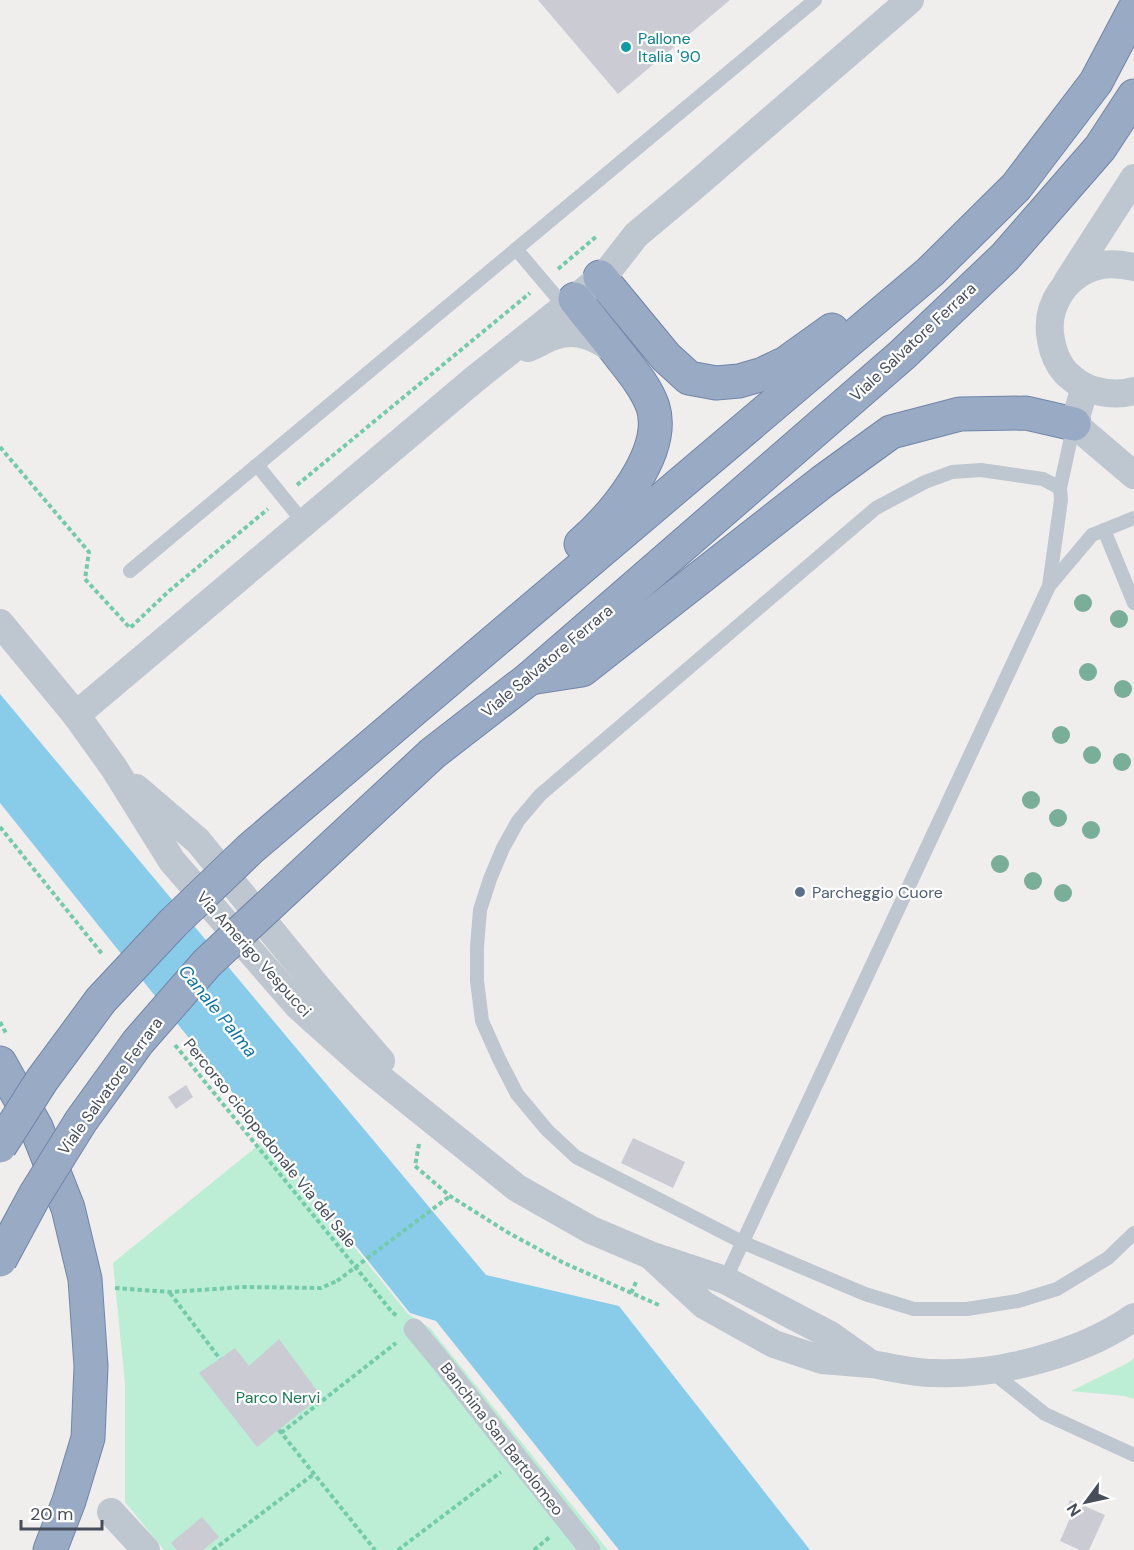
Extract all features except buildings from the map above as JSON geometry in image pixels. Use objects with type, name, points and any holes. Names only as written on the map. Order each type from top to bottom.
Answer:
[{"type":"highway","points":[[600,277],[666,357],[689,378],[716,384],[739,381],[763,374],[786,363],[835,328],[872,297],[964,213],[997,177],[1059,99],[1096,40],[1117,0]]},
{"type":"highway","points":[[0,1146],[42,1080],[101,1000],[174,923],[250,849],[930,272],[1016,187],[1096,82],[1134,10]]},
{"type":"highway","name":"Viale Salvatore Ferrara","points":[[0,1260],[35,1195],[81,1120],[138,1042],[207,963],[434,753],[530,678],[902,355],[1005,257],[1100,148],[1134,96]]},
{"type":"highway","points":[[497,640],[498,626],[508,609],[597,530],[620,503],[650,453],[655,432],[653,408],[638,378],[617,352],[570,303]]},
{"type":"highway","points":[[530,678],[582,670],[822,482],[891,432],[960,414],[1026,413],[1074,424]]},
{"type":"highway","points":[[0,1063],[36,1127],[60,1187],[68,1208],[86,1279],[91,1366],[88,1437],[69,1501],[50,1550]]},
{"type":"street","points":[[76,715],[498,360],[608,271],[636,235],[910,0]]},
{"type":"street","points":[[1134,178],[1055,300],[1050,316],[1049,331],[1053,354],[1061,368],[1075,381],[1106,394],[1134,391]]},
{"type":"street","points":[[1062,289],[1072,279],[1088,269],[1103,264],[1134,267]]},
{"type":"street","points":[[498,360],[553,336],[569,333],[584,333],[600,340],[617,352]]},
{"type":"street","points":[[1085,387],[1074,424],[1134,475]]},
{"type":"street","name":"Via Amerigo Vespucci","points":[[0,623],[76,715],[114,768],[198,841],[319,989],[425,1113],[452,1137],[518,1188],[591,1230],[650,1255],[724,1280],[830,1335],[871,1364]]},
{"type":"street","name":"Via Amerigo Vespucci","points":[[650,1255],[704,1305],[774,1344],[822,1360],[871,1364],[932,1374],[974,1373],[1014,1366],[1065,1352],[1119,1328],[1134,1317]]},
{"type":"street","name":"Banchina San Bartolomeo","points":[[414,1329],[590,1550]]},
{"type":"street","points":[[111,1512],[146,1550]]},
{"type":"lane","points":[[130,571],[815,0]]},
{"type":"lane","points":[[516,249],[570,303]]},
{"type":"lane","points":[[1049,586],[1061,500],[1060,488],[1074,424]]},
{"type":"lane","points":[[257,465],[304,523]]},
{"type":"lane","points":[[1060,488],[1042,479],[981,470],[952,472],[925,482],[876,508],[540,795],[518,821],[503,848],[480,910],[477,981],[483,1022],[517,1094],[547,1130],[576,1157],[742,1242],[865,1294],[914,1309],[967,1309],[1018,1301],[1057,1289],[1108,1258],[1134,1233]]},
{"type":"lane","points":[[724,1280],[1049,586],[1092,535],[1134,518]]},
{"type":"lane","points":[[1104,530],[1134,603]]},
{"type":"lane","points":[[990,1370],[1045,1414],[1134,1455]]},
{"type":"path","points":[[0,828],[104,957]]},
{"type":"path","name":"Percorso ciclopedonale Via del Sale","points":[[171,1040],[392,1312],[414,1329]]},
{"type":"path","points":[[107,1287],[170,1292],[244,1287],[321,1288],[337,1281],[450,1196],[415,1166]]},
{"type":"path","points":[[170,1292],[220,1359]]},
{"type":"path","points":[[375,1550],[280,1431],[414,1329]]},
{"type":"path","points":[[398,1550],[518,1458]]},
{"type":"path","points":[[213,1550],[314,1474]]},
{"type":"green space","name":"Parco Nervi","points":[[267,1138],[408,1314],[430,1328],[608,1550],[164,1550],[125,1502],[125,1383],[113,1263]]},
{"type":"green space","points":[[1134,1358],[1134,1399],[1071,1391],[1128,1363]]},
{"type":"water","name":"Canale Palma","points":[[0,694],[486,1275],[619,1306],[810,1550],[619,1550],[436,1321],[410,1313],[0,803]]},
{"type":"place","name":"Pallone Italia '90","points":[[626,47]]},
{"type":"place","name":"Parcheggio Cuore","points":[[800,892]]}]
